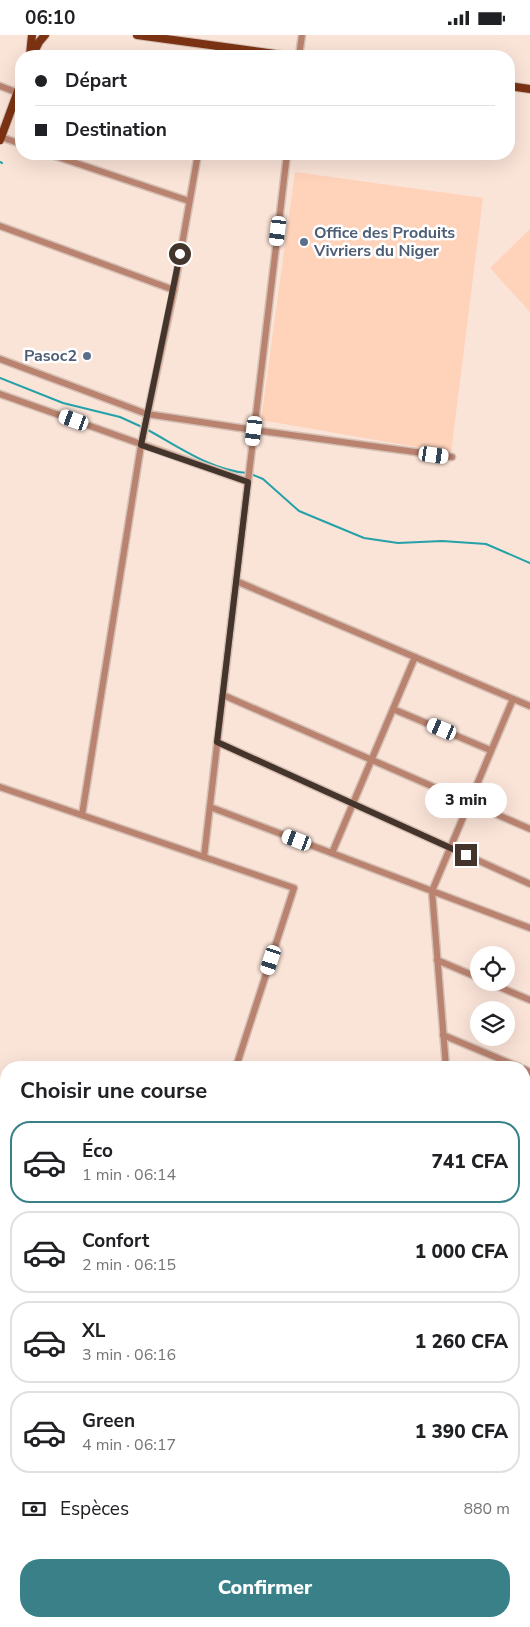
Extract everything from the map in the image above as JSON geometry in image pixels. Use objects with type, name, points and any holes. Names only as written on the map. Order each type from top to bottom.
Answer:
[{"type":"main road","points":[[31,50],[32,35]]},
{"type":"main road","points":[[38,35],[46,35]]},
{"type":"main road","points":[[34,50],[46,35]]},
{"type":"main road","points":[[137,35],[247,50]]},
{"type":"main road","points":[[515,87],[530,89]]},
{"type":"main road","points":[[0,139],[15,103]]},
{"type":"street","points":[[300,50],[302,35]]},
{"type":"street","points":[[217,50],[218,46]]},
{"type":"street","points":[[0,86],[15,92]]},
{"type":"street","points":[[0,139],[15,143]]},
{"type":"street","points":[[67,160],[189,201]]},
{"type":"street","points":[[82,815],[141,445],[174,290],[197,160]]},
{"type":"street","points":[[204,857],[286,160]]},
{"type":"street","points":[[0,226],[174,290]]},
{"type":"street","points":[[0,359],[147,413],[254,431],[452,457]]},
{"type":"street","points":[[0,393],[248,482]]},
{"type":"street","points":[[236,581],[530,706]]},
{"type":"street","points":[[332,853],[415,657]]},
{"type":"street","points":[[222,695],[530,829]]},
{"type":"street","points":[[445,1061],[432,891],[513,699]]},
{"type":"street","points":[[393,709],[490,750]]},
{"type":"street","points":[[217,742],[530,884]]},
{"type":"street","points":[[0,787],[294,888],[238,1061]]},
{"type":"street","points":[[210,807],[530,928]]},
{"type":"street","points":[[438,960],[470,974]]},
{"type":"street","points":[[509,991],[530,1000]]},
{"type":"street","points":[[443,1035],[505,1061]]},
{"type":"shaded area","points":[[295,172],[483,198],[451,453],[261,420]]},
{"type":"shaded area","points":[[530,229],[530,312],[490,268]]},
{"type":"waterway","points":[[0,378],[63,403],[120,417],[142,427]]},
{"type":"waterway","points":[[146,429],[207,462],[233,471],[247,473]]},
{"type":"waterway","points":[[251,474],[263,479],[299,511],[364,538],[398,543],[442,541],[486,544],[530,563]]},
{"type":"place","name":"Office des Produits Vivriers du Niger","points":[[304,242]]},
{"type":"place","name":"Pasoc2","points":[[87,356]]},
{"type":"route","points":[[180,254],[141,445],[248,482],[217,742],[466,855]]}]
